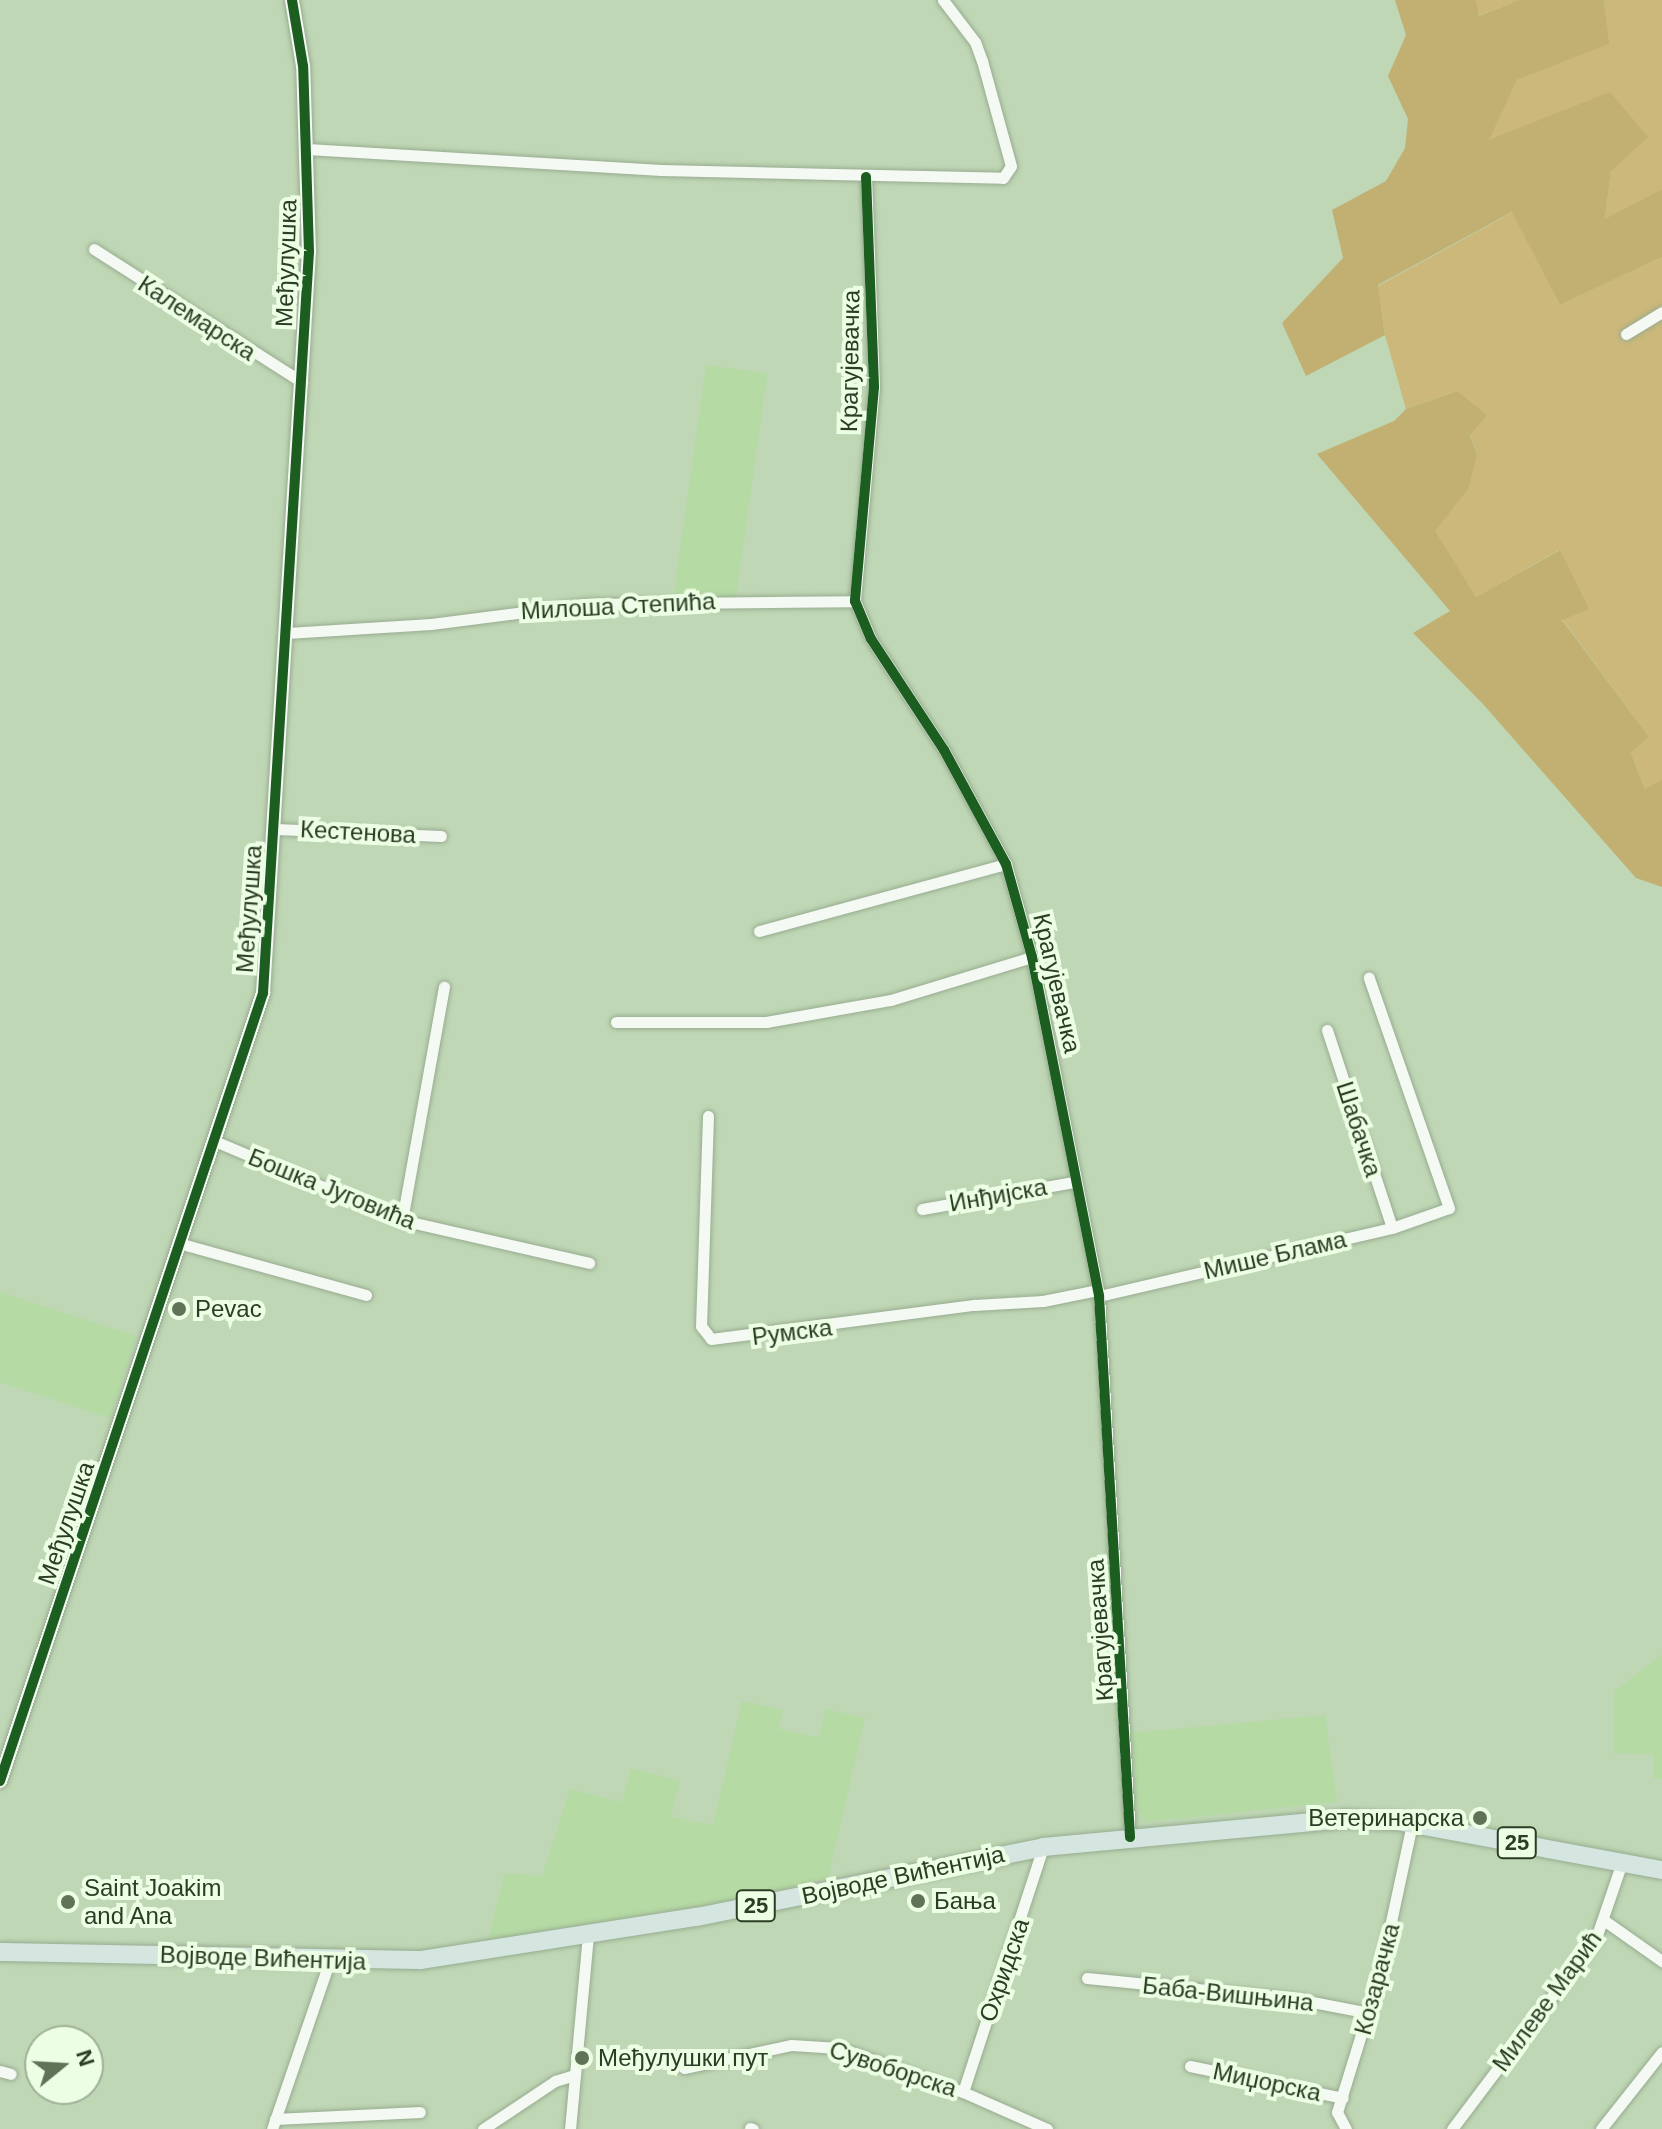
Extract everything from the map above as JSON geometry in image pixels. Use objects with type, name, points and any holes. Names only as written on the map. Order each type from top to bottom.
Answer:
[{"type":"main road","name":"Војводе Вићентија","points":[[0,1952],[421,1960],[588,1936],[1043,1847],[1345,1819],[1412,1824],[1662,1870]]},
{"type":"street","name":"Међулушка","points":[[0,1781],[217,1142],[263,993],[309,252],[303,66],[292,0]]},
{"type":"street","points":[[307,149],[866,177],[987,179],[1010,173],[975,42],[943,0]]},
{"type":"street","name":"Крагујевачка","points":[[866,177],[874,387],[855,601],[871,639],[944,750],[1006,864],[1032,957],[1098,1293],[1130,1837]]},
{"type":"street","name":"Калемарска","points":[[94,249],[302,382]]},
{"type":"street","points":[[1626,334],[1662,312]]},
{"type":"street","name":"Милоша Степића","points":[[287,633],[442,623],[587,604],[855,601]]},
{"type":"street","name":"Кестенова","points":[[275,829],[441,836]]},
{"type":"street","points":[[759,931],[1006,864]]},
{"type":"street","points":[[616,1022],[766,1022],[891,1000],[1032,957]]},
{"type":"street","name":"Мише Блама","points":[[1098,1293],[1392,1228],[1449,1208],[1369,978]]},
{"type":"street","points":[[402,1220],[444,987]]},
{"type":"street","name":"Шабачка","points":[[1327,1030],[1392,1228]]},
{"type":"street","name":"Румска","points":[[708,1116],[701,1326],[711,1339],[974,1305],[1043,1301],[1098,1293]]},
{"type":"street","name":"Бошка Југовића","points":[[217,1142],[402,1220],[589,1263]]},
{"type":"street","name":"Инђијска","points":[[922,1209],[1074,1182]]},
{"type":"street","points":[[182,1244],[366,1295]]},
{"type":"street","name":"Козарачка","points":[[1346,2129],[1337,2112],[1369,2013],[1412,1824]]},
{"type":"street","name":"Охридска","points":[[963,2092],[1043,1847]]},
{"type":"street","name":"Милеве Марић","points":[[1452,2129],[1567,1979],[1605,1921],[1622,1862]]},
{"type":"street","points":[[1605,1921],[1662,1961]]},
{"type":"street","points":[[570,2129],[588,1936]]},
{"type":"street","points":[[330,1960],[274,2124],[420,2112]]},
{"type":"street","name":"Баба-Вишњина","points":[[1087,1978],[1297,1999],[1369,2013]]},
{"type":"street","name":"Сувоборска","points":[[684,2068],[814,2044],[963,2092],[1047,2129]]},
{"type":"street","points":[[1601,2129],[1662,2052]]},
{"type":"street","name":"Миџорска","points":[[1190,2066],[1343,2098]]},
{"type":"street","points":[[483,2129],[555,2081],[575,2075]]},
{"type":"shaded area","points":[[1395,0],[1476,0],[1479,16],[1519,0],[1604,0],[1609,44],[1517,80],[1489,140],[1610,92],[1648,137],[1611,171],[1605,219],[1662,189],[1662,257],[1560,305],[1512,212],[1378,285],[1385,335],[1306,376],[1282,323],[1343,258],[1332,210],[1386,181],[1405,148],[1408,119],[1388,76],[1406,35]]},
{"type":"shaded area","points":[[1476,0],[1519,0],[1478,16]]},
{"type":"shaded area","points":[[1604,0],[1662,0],[1662,189],[1605,220],[1611,171],[1488,141],[1517,80],[1608,44]]},
{"type":"shaded area","points":[[1513,212],[1560,305],[1662,257],[1662,779],[1645,789],[1631,753],[1649,737],[1562,619],[1559,550],[1476,597],[1434,531],[1469,488],[1477,455],[1456,391],[1406,409],[1385,335],[1378,286]]},
{"type":"shaded area","points":[[706,365],[767,374],[735,605],[673,597]]},
{"type":"shaded area","points":[[1457,391],[1487,415],[1470,435],[1477,455],[1469,488],[1435,531],[1476,597],[1560,550],[1589,609],[1562,620],[1649,737],[1631,753],[1645,789],[1662,779],[1662,887],[1636,878],[1482,703],[1413,633],[1450,611],[1317,454],[1394,421],[1406,409]]},
{"type":"shaded area","points":[[0,1292],[136,1336],[110,1418],[0,1382]]},
{"type":"shaded area","points":[[1662,1654],[1662,1779],[1653,1778],[1653,1754],[1614,1753],[1614,1692]]},
{"type":"shaded area","points":[[742,1701],[783,1710],[779,1729],[819,1738],[826,1709],[865,1718],[828,1878],[739,1900],[488,1940],[505,1873],[542,1876],[570,1789],[622,1802],[631,1768],[680,1781],[671,1817],[713,1825]]},
{"type":"shaded area","points":[[1325,1715],[1337,1802],[1145,1822],[1138,1811],[1132,1733]]},
{"type":"cycle path","points":[[0,1781],[263,993],[309,252],[303,66],[292,0]]},
{"type":"cycle path","points":[[866,177],[874,387],[855,601],[871,639],[944,750],[1006,864],[1032,957],[1099,1296],[1130,1837]]},
{"type":"place","name":"Pevac","points":[[179,1309]]},
{"type":"place","name":"Ветеринарска","points":[[1480,1818]]},
{"type":"place","name":"Бања","points":[[918,1901]]},
{"type":"place","name":"Saint Joakim and Ana","points":[[68,1902]]},
{"type":"place","name":"Међулушки пут","points":[[582,2058]]}]
